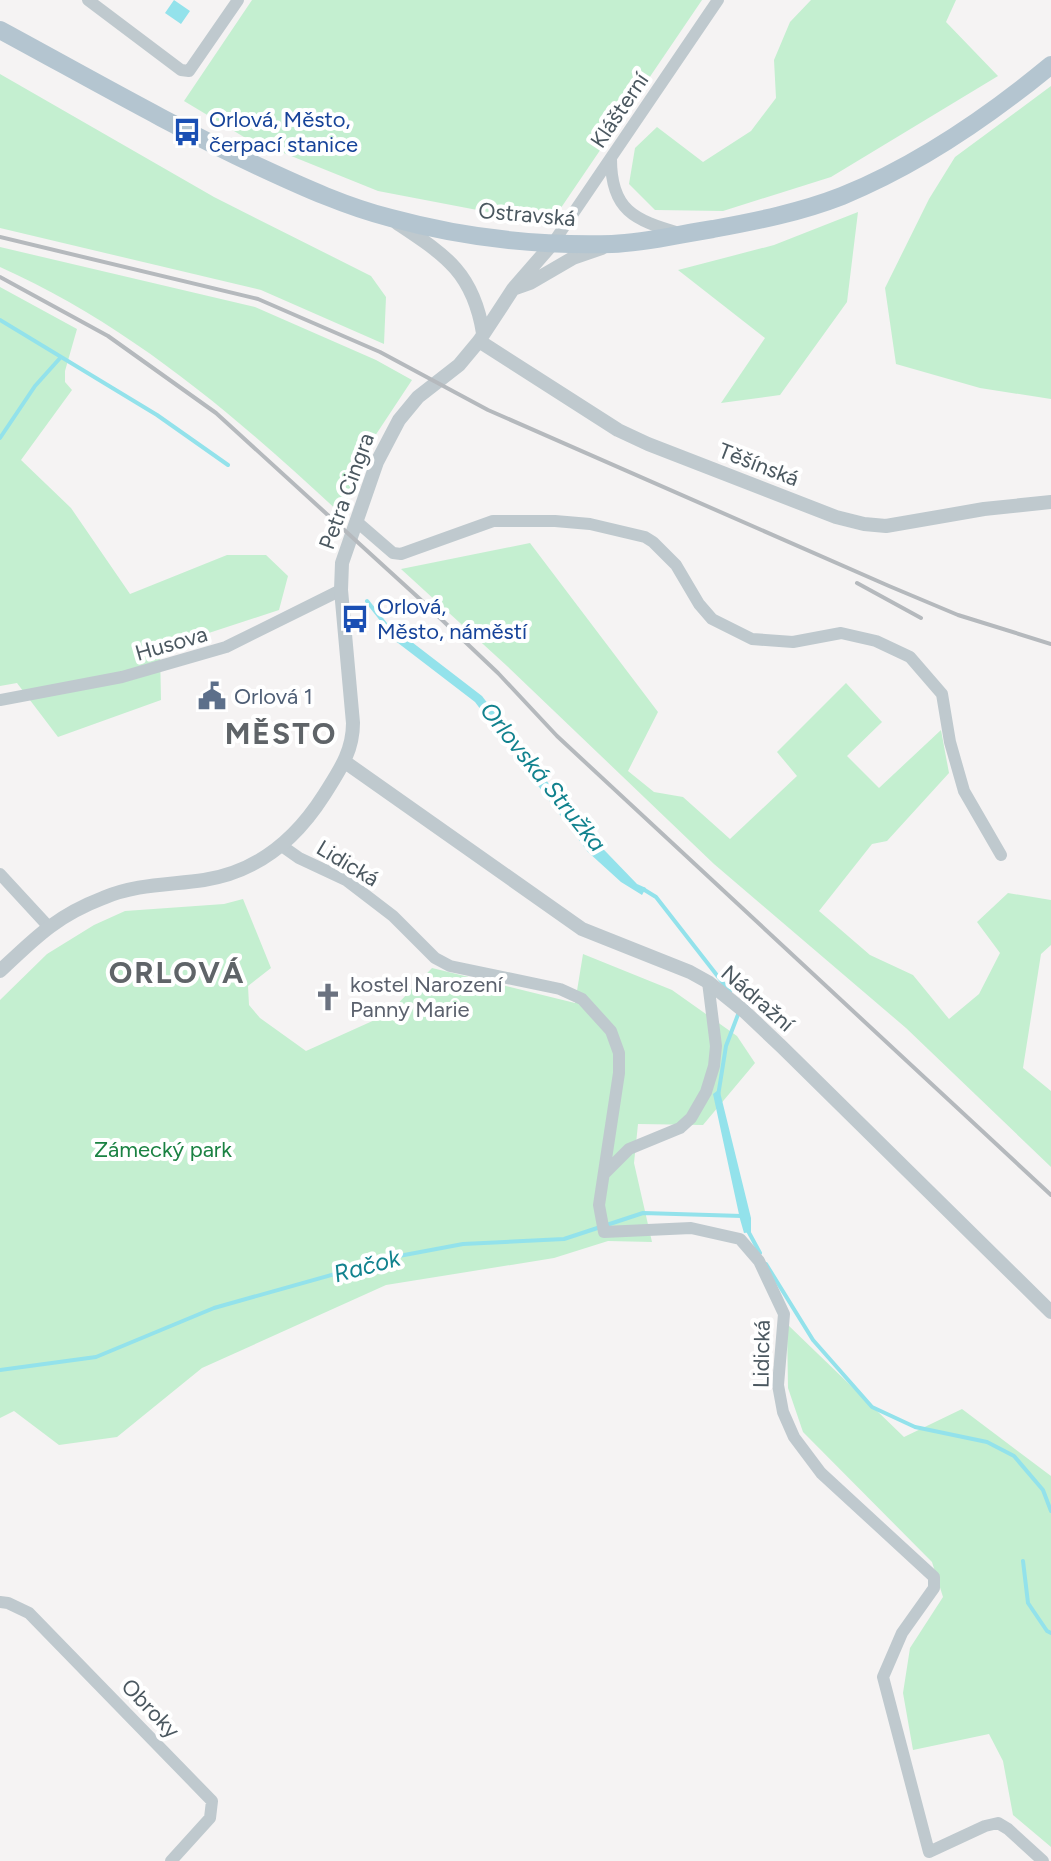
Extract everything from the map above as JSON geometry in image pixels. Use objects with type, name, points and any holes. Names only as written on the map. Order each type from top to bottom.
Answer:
[{"type":"main road","name":"Ostravská","points":[[0,30],[220,149],[298,185],[390,218],[466,233],[553,243],[615,244],[682,234],[798,211],[843,195],[893,173],[979,119],[1051,65]]},
{"type":"street","points":[[88,0],[181,70],[189,71],[238,0]]},
{"type":"street","name":"Klášterní","points":[[553,243],[718,0]]},
{"type":"street","points":[[611,158],[615,192],[621,204],[632,215],[651,225],[682,234]]},
{"type":"street","points":[[390,218],[429,244],[464,277],[473,292],[481,337]]},
{"type":"street","name":"Petra Cingra","points":[[0,971],[48,926],[78,908],[133,888],[204,880],[238,871],[282,846],[314,810],[345,762],[352,744],[353,723],[341,590],[342,563],[377,462],[399,420],[418,397],[459,365],[513,289],[553,243]]},
{"type":"street","points":[[513,289],[530,283],[573,258],[615,244]]},
{"type":"street","name":"Těšínská","points":[[481,337],[618,430],[836,517],[886,526],[984,509],[1051,502]]},
{"type":"street","points":[[356,521],[393,553],[401,554],[493,521],[590,524],[645,537],[676,565],[699,604],[712,619],[726,628],[752,639],[776,642],[841,633],[857,635],[910,657],[942,694],[950,742],[964,791],[1001,855]]},
{"type":"street","name":"Husova","points":[[0,700],[122,677],[226,647],[341,590]]},
{"type":"street","name":"Nádražní","points":[[345,762],[582,929],[708,982],[782,1047],[1051,1312]]},
{"type":"street","name":"Lidická","points":[[282,846],[299,858],[346,880],[393,916],[435,958],[450,966],[560,989],[582,999],[611,1031],[619,1053],[619,1073],[599,1205],[604,1232],[691,1228],[740,1239],[759,1261],[784,1314],[778,1385],[783,1412],[794,1437],[821,1473],[934,1577],[934,1588],[902,1633],[883,1677],[929,1852],[998,1823],[1043,1861]]},
{"type":"street","points":[[0,874],[48,926]]},
{"type":"street","points":[[604,1174],[629,1149],[680,1128],[691,1118],[706,1092],[716,1046],[708,982]]},
{"type":"street","name":"Obroky","points":[[0,1602],[29,1613],[212,1801],[210,1818],[171,1861]]},
{"type":"green space","points":[[252,0],[702,0],[550,224],[378,191],[244,137],[184,101]]},
{"type":"green space","points":[[811,0],[956,0],[946,22],[998,76],[831,177],[723,211],[655,210],[629,184],[635,148],[657,127],[703,162],[751,131],[776,98],[774,60],[790,22]]},
{"type":"green space","points":[[0,74],[214,197],[371,276],[386,297],[384,344],[261,290],[0,228]]},
{"type":"green space","points":[[1051,86],[1051,399],[980,388],[896,364],[885,288],[929,199],[955,157]]},
{"type":"green space","points":[[858,212],[847,302],[780,395],[721,403],[765,338],[678,270],[774,245]]},
{"type":"green space","points":[[0,247],[255,307],[376,360],[412,380],[371,442],[341,514],[263,443],[181,376],[94,317],[0,267]]},
{"type":"green space","points":[[0,287],[77,329],[65,371],[65,382],[72,390],[21,460],[71,508],[130,594],[227,555],[266,555],[288,576],[279,610],[160,649],[161,700],[58,737],[17,683],[0,686]]},
{"type":"green space","points":[[530,543],[658,712],[628,771],[654,792],[683,797],[730,839],[797,776],[777,752],[846,683],[882,722],[847,756],[879,788],[941,730],[949,773],[887,841],[872,844],[819,911],[870,955],[913,975],[949,1019],[979,994],[1000,953],[977,922],[1008,893],[1051,900],[1051,945],[1041,954],[1023,1068],[1051,1091],[1051,1167],[906,1028],[714,864],[401,569]]},
{"type":"green space","name":"Zámecký park","points":[[243,899],[271,968],[248,986],[249,1005],[260,1018],[306,1051],[388,1014],[432,968],[575,1003],[583,954],[672,990],[737,1036],[755,1063],[703,1125],[638,1124],[634,1163],[652,1242],[608,1241],[554,1258],[386,1285],[202,1368],[117,1437],[59,1445],[14,1411],[0,1418],[0,1000],[47,954],[94,925],[125,911],[224,904]]},
{"type":"green space","points":[[787,1324],[904,1437],[962,1409],[1051,1476],[1051,1847],[1013,1815],[1003,1761],[989,1734],[913,1750],[903,1693],[910,1648],[943,1597],[932,1562],[803,1432],[788,1388]]},
{"type":"water","points":[[174,0],[190,11],[181,24],[165,13]]},
{"type":"water","points":[[391,626],[482,696],[581,826],[637,884],[646,888],[642,895],[621,882],[588,852],[475,702],[385,633]]},
{"type":"water","points":[[720,1092],[751,1218],[751,1232],[744,1233],[740,1219],[713,1094]]},
{"type":"waterway","name":"Orlovská Stružka","points":[[0,320],[157,415],[228,465]]},
{"type":"waterway","points":[[0,438],[35,386],[61,357]]},
{"type":"waterway","name":"Orlovská Stružka","points":[[367,601],[390,630]]},
{"type":"waterway","name":"Orlovská Stružka","points":[[643,889],[656,897],[730,992]]},
{"type":"waterway","name":"Orlovská Stružka","points":[[718,1096],[726,1046],[739,1012]]},
{"type":"waterway","name":"Račok","points":[[0,1370],[96,1357],[214,1308],[399,1256],[463,1244],[564,1239],[643,1213],[742,1216]]},
{"type":"waterway","name":"Orlovská Stružka","points":[[747,1229],[760,1253]]},
{"type":"waterway","name":"Orlovská Stružka","points":[[766,1264],[813,1340],[872,1407],[915,1427],[987,1442],[1014,1456],[1043,1490],[1051,1511]]},
{"type":"waterway","points":[[1023,1561],[1028,1603],[1051,1633]]},
{"type":"railway","points":[[0,237],[258,299],[380,352],[488,410],[889,586],[958,615],[1051,644]]},
{"type":"railway","points":[[0,277],[108,336],[216,413],[421,600],[498,673],[557,736],[1051,1195]]},
{"type":"railway","points":[[857,583],[921,618]]},
{"type":"place","name":"Orlová, Město, čerpací stanice","points":[[187,132]]},
{"type":"place","name":"Orlová, Město, náměstí","points":[[355,619]]},
{"type":"place","name":"Orlová 1","points":[[212,696]]},
{"type":"place","name":"kostel Narození Panny Marie","points":[[328,997]]},
{"type":"district","name":"MĚSTO","points":[[281,734]]},
{"type":"district","name":"ORLOVÁ","points":[[177,973]]}]
